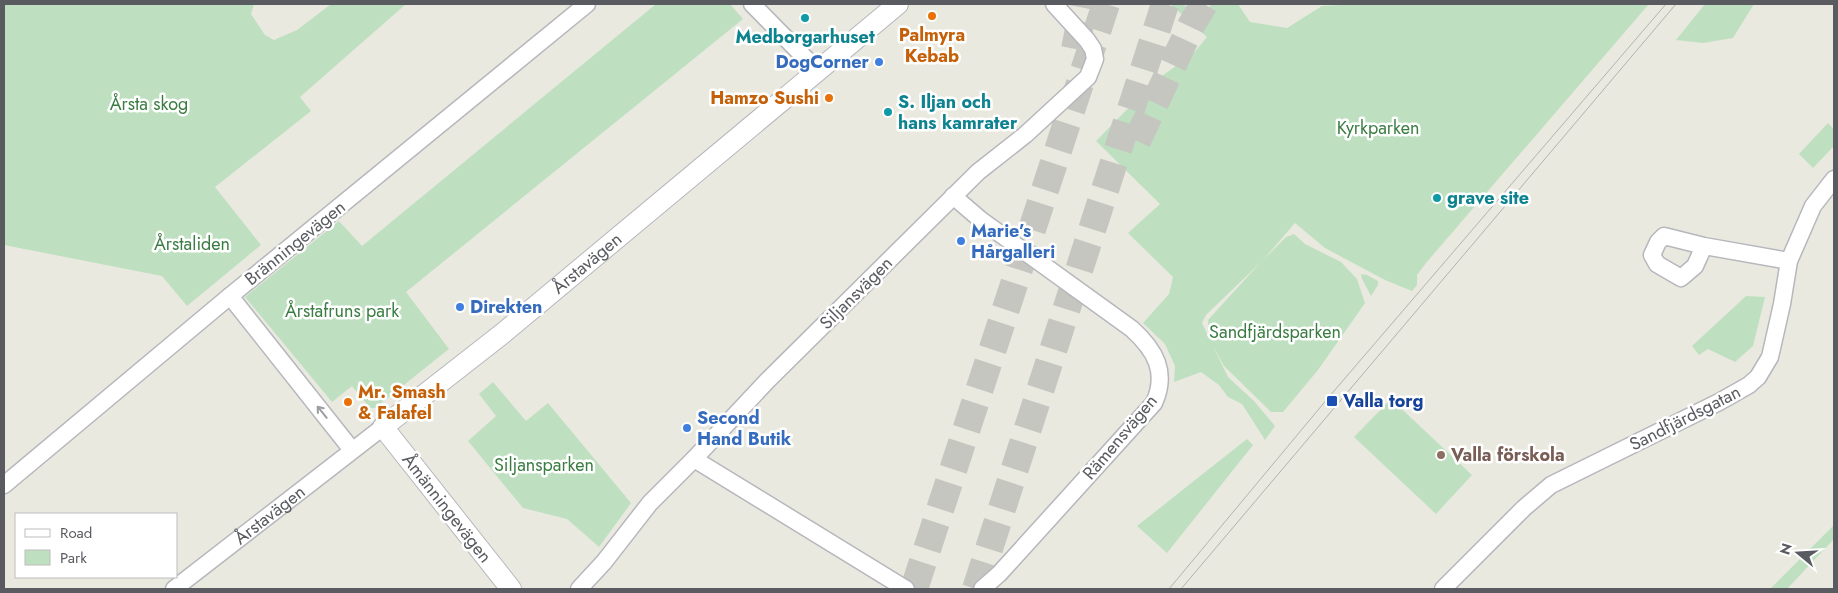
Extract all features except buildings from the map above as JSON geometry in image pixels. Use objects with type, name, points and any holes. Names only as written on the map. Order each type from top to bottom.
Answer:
[{"type":"street","name":"Bränningevägen","points":[[4,485],[230,296],[587,4]]},
{"type":"street","points":[[752,4],[818,71]]},
{"type":"street","name":"Årstavägen","points":[[174,589],[502,334],[898,4]]},
{"type":"street","name":"Siljansvägen","points":[[579,589],[604,562],[650,503],[767,382],[978,172],[1025,135],[1088,77],[1095,59],[1093,49],[1054,4]]},
{"type":"street","name":"Sandfjärdsgatan","points":[[1444,589],[1524,508],[1551,485],[1719,402],[1749,385],[1758,377],[1770,357],[1789,261],[1813,206],[1834,180]]},
{"type":"street","name":"Rämensvägen","points":[[953,196],[980,220],[1132,329],[1152,349],[1157,361],[1160,380],[1159,391],[1154,403],[999,574],[982,589]]},
{"type":"street","points":[[1704,246],[1789,261]]},
{"type":"street","points":[[230,296],[352,450]]},
{"type":"street","name":"Åmänningevägen","points":[[383,427],[511,589]]},
{"type":"street","points":[[694,459],[906,589]]},
{"type":"green space","name":"Årsta skog","points":[[4,4],[254,4],[251,14],[265,35],[274,40],[297,30],[331,4],[406,4],[300,97],[311,111],[215,187],[261,245],[187,306],[162,276],[4,245]]},
{"type":"green space","name":"Årstafruns park","points":[[656,4],[730,4],[743,19],[406,292],[449,349],[375,408],[370,408],[352,386],[332,402],[245,297],[339,221],[362,246]]},
{"type":"green space","name":"Kyrkparken","points":[[1170,4],[1183,4],[1199,18],[1212,4],[1238,4],[1250,22],[1287,28],[1322,6],[1362,4],[1649,4],[1426,263],[1417,275],[1417,285],[1412,291],[1385,280],[1325,248],[1295,223],[1263,260],[1286,237],[1294,234],[1305,244],[1341,262],[1357,279],[1365,303],[1318,370],[1283,412],[1271,412],[1224,366],[1213,346],[1228,377],[1254,401],[1275,426],[1265,440],[1242,404],[1228,397],[1219,385],[1201,372],[1174,382],[1175,366],[1165,344],[1143,323],[1169,294],[1173,277],[1128,233],[1160,204],[1096,141],[1156,80],[1193,54],[1207,37]],"holes":[[[1260,263],[1208,320],[1209,338],[1202,323],[1206,315]]]},
{"type":"green space","points":[[1705,4],[1754,4],[1733,38],[1703,43],[1676,40]]},
{"type":"green space","points":[[1828,123],[1834,129],[1834,146],[1813,168],[1799,154]]},
{"type":"green space","points":[[1361,274],[1378,281],[1378,285],[1371,296],[1362,279]]},
{"type":"green space","points":[[1746,296],[1765,297],[1753,346],[1735,362],[1708,349],[1699,355],[1692,346]]},
{"type":"green space","name":"Siljansparken","points":[[493,382],[526,421],[548,403],[631,503],[599,547],[567,519],[523,508],[468,441],[496,416],[479,394]]},
{"type":"green space","points":[[1391,399],[1472,475],[1436,514],[1354,437]]},
{"type":"green space","points":[[1247,439],[1253,445],[1167,553],[1137,526]]},
{"type":"green space","points":[[1834,525],[1834,539],[1787,589],[1770,589]]},
{"type":"tunnel","points":[[1075,49],[1084,4]]},
{"type":"tunnel","points":[[914,589],[1106,4]]},
{"type":"tunnel","points":[[976,589],[1165,4]]},
{"type":"tunnel","points":[[1137,141],[1192,24],[1204,4]]},
{"type":"tram line","points":[[1169,589],[1328,398],[1666,4]]},
{"type":"tram line","points":[[1181,589],[1676,4]]},
{"type":"place","name":"Palmyra Kebab","points":[[932,16]]},
{"type":"place","name":"Medborgarhuset","points":[[805,18]]},
{"type":"place","name":"DogCorner","points":[[879,62]]},
{"type":"place","name":"Hamzo Sushi","points":[[829,98]]},
{"type":"place","name":"S. Iljan och hans kamrater","points":[[888,112]]},
{"type":"place","name":"grave site","points":[[1437,198]]},
{"type":"place","name":"Marie’s Hårgalleri","points":[[961,241]]},
{"type":"place","name":"Direkten","points":[[460,307]]},
{"type":"place","name":"Valla torg","points":[[1332,401]]},
{"type":"place","name":"Mr. Smash & Falafel","points":[[348,402]]},
{"type":"place","name":"Second Hand Butik","points":[[687,428]]},
{"type":"place","name":"Valla förskola","points":[[1441,455]]},
{"type":"park label","name":"Årstaliden","points":[[192,244]]},
{"type":"park label","name":"Sandfjärdsparken","points":[[1275,332]]}]
